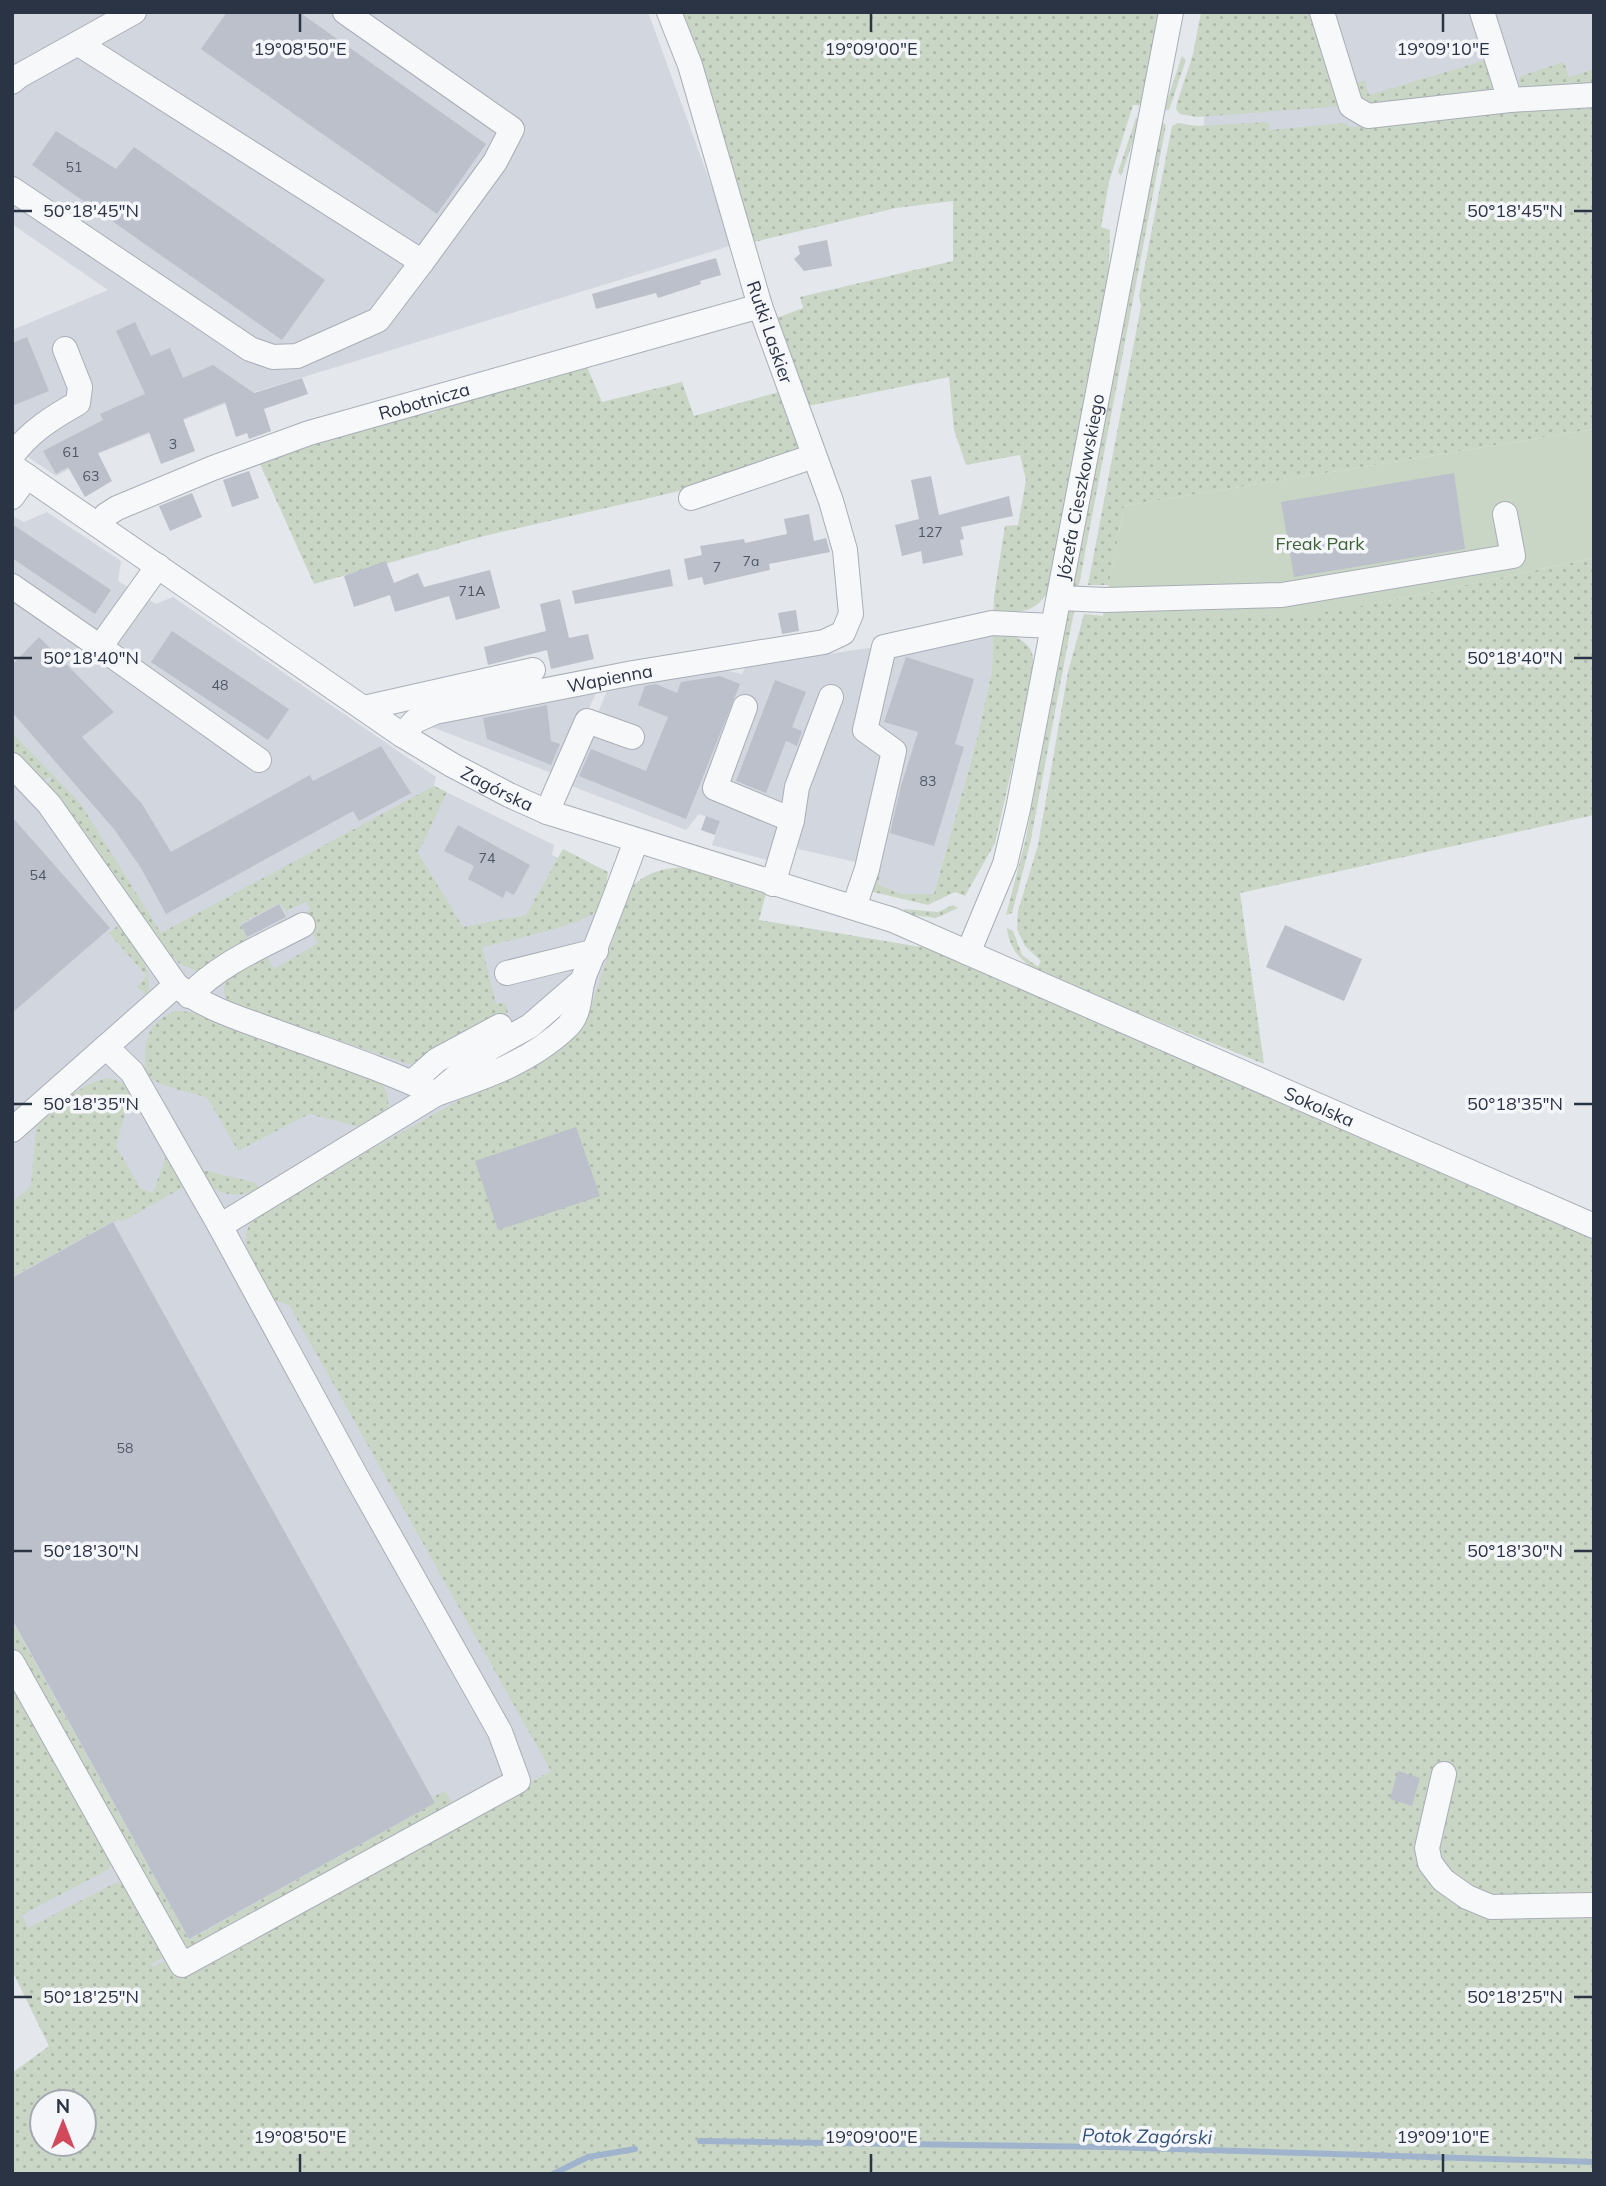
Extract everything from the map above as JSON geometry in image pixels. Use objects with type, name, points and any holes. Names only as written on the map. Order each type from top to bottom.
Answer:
[{"type":"street","points":[[12,82],[134,12]]},
{"type":"street","points":[[12,190],[250,349],[273,357],[297,356],[378,320],[495,162],[512,129],[345,12]]},
{"type":"street","name":"Rutki Laskier","points":[[669,12],[690,65],[760,306],[845,550],[851,614],[843,634],[824,642]]},
{"type":"street","name":"Józefa Cieszkowskiego","points":[[968,953],[1005,864],[1059,598],[1171,12]]},
{"type":"street","points":[[1322,12],[1352,106],[1368,116],[1510,100],[1594,95]]},
{"type":"street","points":[[1482,12],[1510,100]]},
{"type":"street","points":[[79,44],[422,262]]},
{"type":"street","name":"Robotnicza","points":[[99,524],[117,508],[213,468],[309,433],[760,306]]},
{"type":"street","points":[[12,497],[24,440],[52,418],[78,403],[80,387],[65,349]]},
{"type":"street","points":[[691,498],[814,456]]},
{"type":"street","name":"Zagórska","points":[[17,466],[402,735],[509,795],[547,812],[636,841],[893,920],[1046,986]]},
{"type":"street","points":[[1059,598],[1105,600],[1282,595],[1513,556],[1505,514]]},
{"type":"street","points":[[100,647],[158,566]]},
{"type":"street","points":[[12,586],[259,760]]},
{"type":"street","points":[[854,907],[867,869],[894,751],[865,730],[884,647],[992,623],[1053,626]]},
{"type":"street","name":"Wapienna","points":[[402,735],[415,721],[435,712],[633,673],[824,642]]},
{"type":"street","points":[[364,708],[533,670]]},
{"type":"street","points":[[773,884],[792,820],[797,787],[831,697]]},
{"type":"street","points":[[745,707],[715,788],[792,820]]},
{"type":"street","points":[[547,812],[587,721],[632,737]]},
{"type":"street","points":[[12,765],[49,804],[183,991],[240,1019],[411,1082],[436,1094]]},
{"type":"street","points":[[220,1226],[436,1094],[489,1048],[530,1026],[583,980],[636,841]]},
{"type":"street","points":[[12,1130],[106,1047],[183,991],[303,925]]},
{"type":"street","points":[[507,972],[596,951]]},
{"type":"street","points":[[411,1082],[438,1060],[583,980]]},
{"type":"street","name":"Sokolska","points":[[1046,986],[1594,1226]]},
{"type":"street","points":[[12,1662],[182,1965],[518,1781],[500,1732],[362,1488],[220,1226],[132,1072],[106,1047]]},
{"type":"street","points":[[1444,1774],[1427,1847],[1430,1863],[1443,1880],[1467,1897],[1491,1907],[1594,1905]]},
{"type":"shaded area","points":[[12,12],[648,12],[733,245],[255,392],[97,454],[56,476],[12,446],[12,330],[108,290],[12,224]]},
{"type":"shaded area","points":[[1223,12],[1594,12],[1594,122],[1205,150],[1204,117]]},
{"type":"shaded area","points":[[47,512],[121,561],[118,581],[156,604],[173,597],[436,777],[434,786],[554,845],[552,855],[629,892],[560,1766],[49,2046],[12,1970],[12,516],[24,522]]},
{"type":"shaded area","points":[[993,635],[992,670],[977,739],[934,894],[902,894],[878,884],[873,866],[798,849],[799,842],[776,834],[767,860],[712,845],[720,821],[699,814],[686,830],[569,785],[608,688],[719,669],[742,674],[746,666],[862,649]]},
{"type":"shaded area","points":[[600,685],[557,775],[432,727],[436,721]]},
{"type":"green space","points":[[678,12],[1161,12],[1144,105],[1133,105],[1109,182],[1101,227],[1110,230],[1108,291],[1049,591],[1034,606],[1014,612],[1009,633],[1030,648],[1033,674],[995,843],[965,896],[955,892],[928,905],[865,890],[873,866],[881,870],[878,884],[902,894],[934,894],[977,739],[992,670],[994,596],[1005,526],[1018,525],[1026,480],[1020,455],[966,465],[954,430],[949,377],[803,407],[774,319],[803,308],[800,297],[953,261],[953,201],[896,208],[750,243]]},
{"type":"green space","points":[[1201,12],[1314,12],[1344,106],[1197,117],[1180,114],[1176,109],[1177,103],[1193,54]]},
{"type":"green space","points":[[1182,56],[1186,60],[1169,110],[1164,110]]},
{"type":"green space","points":[[1489,59],[1497,85],[1492,93],[1360,104],[1356,83],[1365,80],[1369,95]]},
{"type":"green space","points":[[1564,62],[1569,77],[1594,69],[1594,84],[1521,90],[1521,76]]},
{"type":"green space","points":[[1594,104],[1594,429],[1124,506],[1109,585],[1088,585],[1172,126],[1178,123],[1197,126],[1268,122],[1270,130],[1345,123],[1351,127]]},
{"type":"green space","points":[[1136,118],[1141,118],[1121,176],[1118,172]]},
{"type":"green space","points":[[1161,122],[1166,125],[1030,844],[1012,913],[1006,915],[1025,842]]},
{"type":"green space","points":[[585,362],[602,402],[682,382],[694,416],[782,391],[801,449],[684,490],[484,536],[314,584],[260,464],[274,452],[396,417],[433,413],[444,407]]},
{"type":"green space","name":"Freak Park","points":[[1594,429],[1594,558],[1379,603],[1306,615],[1103,616],[1124,506]]},
{"type":"green space","points":[[1594,558],[1594,815],[1240,893],[1264,1064],[1037,972],[1017,953],[1010,942],[1007,928],[1013,931],[1022,955],[1038,967],[1041,961],[1025,946],[1017,929],[1018,911],[1038,845],[1068,672],[1084,614],[1103,616],[1379,603]]},
{"type":"green space","points":[[12,733],[80,803],[161,933],[434,786],[447,792],[418,853],[463,927],[526,915],[563,849],[608,872],[604,897],[601,906],[590,916],[543,932],[482,947],[496,1004],[505,1003],[508,1012],[421,1061],[408,1064],[230,1003],[224,987],[234,973],[266,955],[274,969],[318,943],[302,915],[311,910],[306,902],[286,911],[279,903],[240,924],[250,943],[198,972],[179,963],[164,948],[46,785],[52,779],[49,776],[43,782],[12,751]]},
{"type":"green space","points":[[690,867],[767,889],[759,920],[933,949],[1594,1237],[1594,2174],[12,2174],[12,2073],[49,2046],[12,1970],[12,1677],[113,1858],[109,1869],[22,1915],[28,1928],[115,1883],[122,1882],[166,1956],[151,1964],[153,1967],[168,1960],[178,1975],[551,1771],[289,1305],[274,1300],[254,1267],[246,1246],[246,1235],[250,1223],[259,1212],[584,1028],[630,888],[651,874],[665,869]]},
{"type":"green space","points":[[953,905],[958,908],[936,918],[904,914],[904,909],[938,912]]},
{"type":"green space","points":[[119,925],[146,967],[149,976],[147,996],[137,987],[147,976],[109,933]]},
{"type":"green space","points":[[176,1011],[192,1012],[376,1077],[387,1092],[388,1109],[371,1125],[356,1126],[309,1114],[238,1151],[207,1097],[161,1084],[147,1072],[145,1049],[149,1034],[161,1018]]},
{"type":"green space","points":[[108,1078],[123,1084],[129,1093],[116,1146],[141,1189],[153,1193],[166,1156],[185,1186],[12,1277],[12,1202],[31,1186],[36,1127],[78,1091]]},
{"type":"green space","points":[[203,1170],[256,1183],[259,1188],[243,1194],[226,1193],[211,1185]]},
{"type":"green space","points":[[12,1621],[189,1940],[435,1803],[433,1797],[445,1791],[452,1802],[486,1786],[191,1953],[175,1941],[12,1647]]},
{"type":"building","points":[[227,12],[299,12],[486,144],[437,214],[201,49]]},
{"type":"building","points":[[56,131],[116,169],[134,147],[325,280],[282,340],[32,165]]},
{"type":"building","points":[[827,240],[832,266],[804,271],[794,259],[800,254],[798,246]]},
{"type":"building","points":[[716,258],[721,275],[700,281],[701,284],[658,298],[656,293],[596,309],[592,294]]},
{"type":"building","points":[[135,322],[151,356],[170,348],[183,378],[213,365],[254,393],[302,378],[308,394],[264,409],[271,431],[249,439],[247,433],[236,437],[225,402],[183,419],[195,451],[161,464],[149,432],[98,453],[112,481],[85,497],[68,467],[56,474],[43,451],[103,420],[100,414],[145,394],[116,331]]},
{"type":"building","points":[[27,337],[49,391],[12,406],[12,343]]},
{"type":"building","points":[[249,471],[259,498],[232,507],[223,480]]},
{"type":"building","points":[[1454,473],[1465,549],[1294,577],[1281,502]]},
{"type":"building","points":[[931,476],[939,515],[1009,496],[1013,516],[961,527],[964,539],[960,540],[963,555],[923,564],[921,551],[902,556],[895,525],[919,519],[911,480]]},
{"type":"building","points":[[192,493],[202,517],[170,531],[159,506]]},
{"type":"building","points":[[809,514],[814,541],[826,538],[830,552],[769,564],[770,570],[704,585],[702,577],[688,580],[684,559],[702,555],[700,546],[744,539],[745,543],[787,534],[784,519]]},
{"type":"building","points":[[12,524],[111,590],[95,614],[12,558]]},
{"type":"building","points":[[386,561],[394,583],[418,573],[424,587],[490,570],[500,608],[456,620],[449,596],[395,612],[390,595],[354,607],[344,576]]},
{"type":"building","points":[[670,569],[673,586],[575,604],[572,591]]},
{"type":"building","points":[[560,599],[569,638],[588,634],[594,659],[551,669],[547,650],[488,665],[484,647],[546,631],[540,604]]},
{"type":"building","points":[[796,610],[799,631],[782,634],[778,613]]},
{"type":"building","points":[[172,631],[289,709],[268,740],[151,662]]},
{"type":"building","points":[[39,637],[114,712],[82,737],[142,804],[171,852],[310,775],[313,781],[381,746],[411,793],[359,821],[353,811],[166,914],[141,868],[114,829],[12,712],[12,665]]},
{"type":"building","points":[[906,657],[974,679],[955,744],[964,747],[934,846],[890,833],[918,732],[884,722]]},
{"type":"building","points":[[720,676],[740,684],[686,819],[579,776],[591,749],[646,771],[668,717],[638,705],[645,686],[656,684],[677,693],[681,682]]},
{"type":"building","points":[[775,680],[806,692],[792,727],[802,731],[797,746],[786,741],[766,793],[736,781]]},
{"type":"building","points":[[547,705],[551,741],[560,744],[551,765],[487,739],[483,718]]},
{"type":"building","points":[[706,816],[720,821],[715,835],[701,830]]},
{"type":"building","points":[[12,817],[110,928],[12,1013]]},
{"type":"building","points":[[458,825],[530,865],[514,895],[506,891],[503,898],[468,879],[474,866],[444,851]]},
{"type":"building","points":[[279,904],[286,917],[247,937],[241,925]]},
{"type":"building","points":[[1285,925],[1362,959],[1344,1001],[1266,967]]},
{"type":"building","points":[[576,1127],[600,1196],[498,1230],[475,1161]]},
{"type":"building","points":[[113,1222],[435,1803],[189,1939],[12,1619],[12,1278]]},
{"type":"building","points":[[1398,1771],[1420,1778],[1412,1806],[1390,1799]]},
{"type":"waterway","name":"Potok Zagórski","points":[[700,2141],[1109,2147],[1594,2162]]},
{"type":"waterway","name":"Potok Zagórski","points":[[553,2174],[588,2157],[635,2149]]}]
